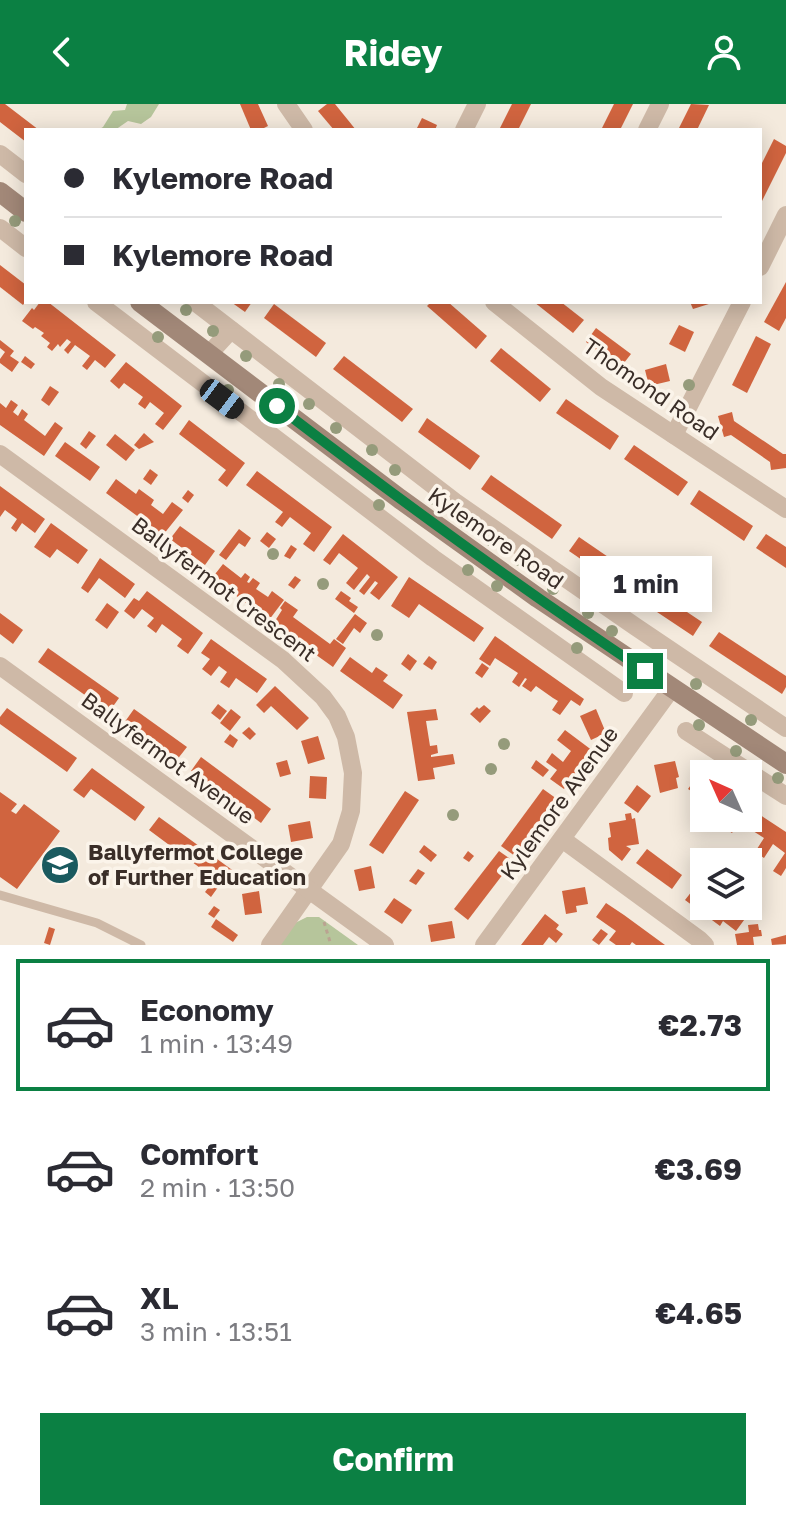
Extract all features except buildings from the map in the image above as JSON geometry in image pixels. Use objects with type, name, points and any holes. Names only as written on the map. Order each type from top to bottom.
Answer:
[{"type":"main road","points":[[0,192],[24,210]]},
{"type":"main road","name":"Kylemore Road","points":[[144,305],[344,458],[538,598],[786,764]]},
{"type":"street","points":[[286,104],[303,128]]},
{"type":"street","points":[[465,128],[477,104]]},
{"type":"street","points":[[648,128],[660,104]]},
{"type":"street","points":[[0,154],[24,172]]},
{"type":"street","points":[[762,263],[786,215]]},
{"type":"street","points":[[0,228],[24,246]]},
{"type":"street","points":[[99,304],[433,558],[624,693]]},
{"type":"street","name":"Kylemore Road","points":[[198,304],[455,502],[786,728]]},
{"type":"street","name":"Thomond Road","points":[[497,304],[601,387],[786,509]]},
{"type":"street","points":[[674,435],[741,304]]},
{"type":"street","name":"Kylemore Road","points":[[132,330],[144,305]]},
{"type":"street","points":[[209,354],[231,330]]},
{"type":"street","name":"Ballyfermot Crescent","points":[[0,454],[283,660],[323,697],[337,716],[346,737],[353,773],[351,811],[341,844],[270,945]]},
{"type":"street","points":[[327,479],[344,458]]},
{"type":"street","name":"Kylemore Road","points":[[400,499],[418,474]]},
{"type":"street","name":"Ballyfermot Avenue","points":[[0,666],[385,945]]},
{"type":"street","name":"Kylemore Avenue","points":[[484,945],[672,688]]},
{"type":"street","points":[[709,746],[724,722]]},
{"type":"street","points":[[686,731],[786,796]]},
{"type":"street","points":[[562,839],[705,945]]},
{"type":"lane","points":[[0,895],[97,923],[141,945]]},
{"type":"green space","points":[[127,104],[159,104],[151,117],[141,124],[128,121],[118,128],[101,128],[113,111],[125,110]]},
{"type":"green space","points":[[307,917],[319,917],[358,945],[279,945],[295,923]]},
{"type":"place","name":"Ballyfermot College of Further Education","points":[[60,865]]},
{"type":"route","points":[[277,406],[446,532],[645,671]]}]
